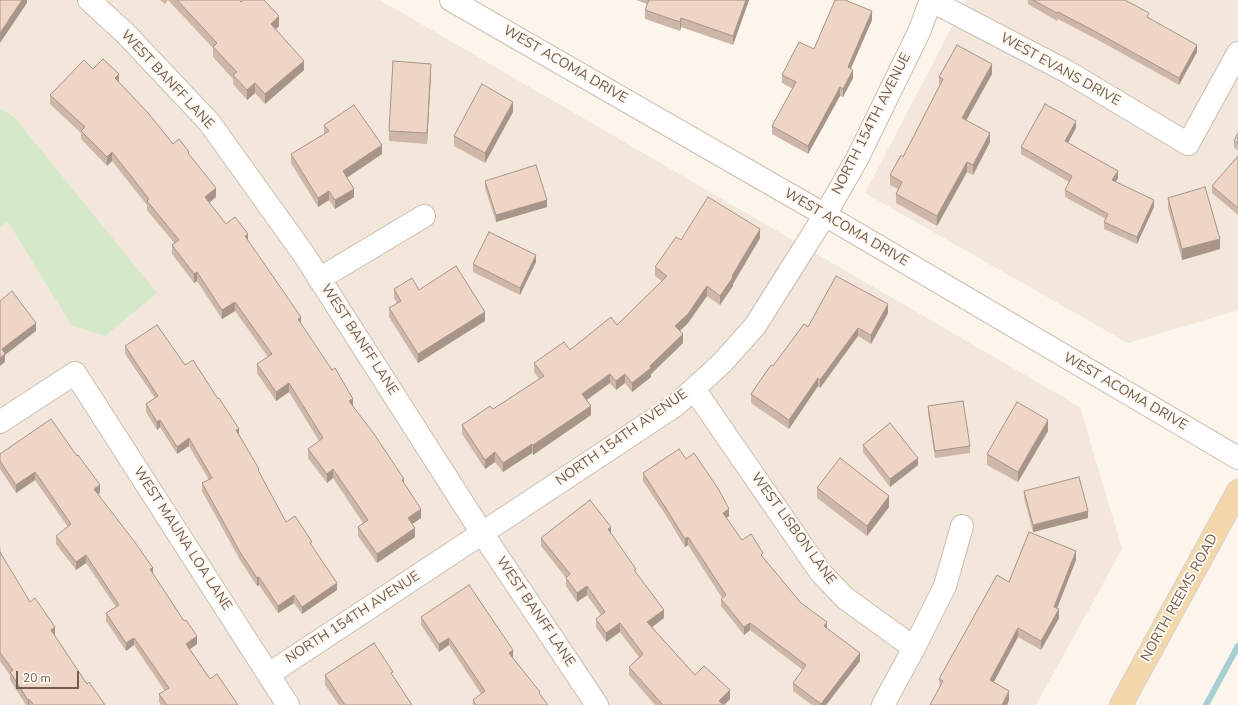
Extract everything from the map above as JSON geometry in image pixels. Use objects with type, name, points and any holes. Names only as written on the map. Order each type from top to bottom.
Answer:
[{"type":"main road","name":"NORTH REEMS ROAD","points":[[1121,705],[1238,492]]},
{"type":"street","name":"WEST BANFF LANE","points":[[89,0],[126,34],[209,122],[304,256],[482,533],[597,705]]},
{"type":"street","name":"WEST ACOMA DRIVE","points":[[452,0],[824,215],[1238,458]]},
{"type":"street","name":"NORTH 154TH AVENUE","points":[[268,674],[676,405],[722,364],[755,326],[857,159],[919,32],[931,0]]},
{"type":"street","name":"WEST EVANS DRIVE","points":[[931,0],[1066,71],[1188,144],[1238,53]]},
{"type":"street","points":[[319,279],[424,216]]},
{"type":"street","name":"WEST MAUNA LOA LANE","points":[[0,422],[75,373],[288,705]]},
{"type":"street","name":"WEST LISBON LANE","points":[[694,389],[821,573],[845,598],[914,648]]},
{"type":"street","points":[[883,705],[945,586],[962,526]]},
{"type":"shaded area","points":[[0,0],[380,0],[1080,407],[1122,549],[1036,705],[0,705],[0,227],[8,222],[71,325],[14,117],[0,108]]},
{"type":"shaded area","points":[[966,0],[1238,0],[1238,310],[1128,343],[865,193]]},
{"type":"green space","points":[[0,108],[14,117],[157,293],[105,336],[71,325],[8,222],[0,227]]},
{"type":"building","points":[[0,0],[22,0],[0,33]]},
{"type":"building","points":[[177,0],[240,0],[241,2],[243,0],[264,0],[279,16],[271,24],[304,61],[265,94],[255,83],[247,90],[233,75],[237,72],[213,47],[217,43]]},
{"type":"building","points":[[649,0],[746,0],[733,36],[681,18],[680,22],[645,10]]},
{"type":"building","points":[[835,0],[845,0],[872,11],[848,67],[853,70],[843,89],[840,87],[808,146],[772,126],[796,82],[782,75],[799,42],[814,49]]},
{"type":"building","points":[[1033,0],[1125,0],[1149,13],[1147,17],[1197,45],[1179,78],[1098,33]]},
{"type":"building","points":[[957,45],[992,64],[962,118],[990,133],[973,165],[967,162],[937,216],[896,194],[902,182],[890,175],[901,155],[903,157],[943,79],[939,77]]},
{"type":"building","points":[[103,59],[119,74],[115,78],[149,114],[173,144],[179,139],[189,152],[188,153],[216,188],[205,197],[226,224],[235,217],[248,234],[245,236],[301,317],[298,319],[332,370],[335,368],[353,399],[349,401],[374,434],[404,479],[402,480],[421,509],[408,518],[415,528],[377,554],[358,527],[368,520],[333,469],[327,474],[308,449],[323,438],[289,383],[276,392],[257,364],[272,354],[235,302],[222,310],[197,272],[194,274],[172,245],[179,240],[147,201],[149,199],[112,152],[107,157],[81,131],[85,127],[50,95],[84,60],[93,69]]},
{"type":"building","points":[[393,61],[431,64],[427,133],[389,131]]},
{"type":"building","points":[[482,84],[513,102],[485,153],[454,136]]},
{"type":"building","points":[[1045,104],[1076,121],[1065,141],[1118,171],[1112,180],[1154,200],[1137,237],[1104,222],[1108,214],[1065,190],[1072,176],[1021,147]]},
{"type":"building","points":[[354,105],[382,145],[343,171],[354,189],[335,200],[329,191],[318,198],[291,154],[329,131],[324,125]]},
{"type":"building","points":[[1238,133],[1238,143],[1234,141]]},
{"type":"building","points":[[1238,156],[1238,208],[1212,186]]},
{"type":"building","points":[[536,165],[547,200],[496,215],[485,181]]},
{"type":"building","points":[[1205,187],[1220,239],[1182,249],[1168,198]]},
{"type":"building","points":[[708,197],[760,229],[732,276],[733,277],[720,296],[707,286],[688,314],[675,326],[683,334],[650,366],[651,368],[632,383],[625,374],[616,381],[610,374],[582,394],[591,406],[533,445],[532,444],[503,463],[495,452],[485,460],[462,425],[490,406],[493,409],[544,376],[534,363],[564,342],[570,350],[611,317],[617,325],[667,276],[655,267],[676,237],[681,240]]},
{"type":"building","points":[[489,232],[536,255],[520,288],[473,264]]},
{"type":"building","points":[[456,266],[485,312],[418,354],[389,308],[401,301],[394,289],[412,278],[419,290]]},
{"type":"building","points":[[836,276],[888,304],[871,335],[858,328],[820,380],[818,378],[789,420],[751,394],[771,365],[773,366],[804,324],[808,327]]},
{"type":"building","points":[[12,291],[36,323],[2,349],[5,354],[0,358],[0,301]]},
{"type":"building","points":[[157,325],[185,365],[193,360],[239,429],[236,430],[259,469],[258,470],[286,522],[295,516],[312,542],[310,543],[337,583],[302,607],[294,595],[278,606],[240,552],[202,483],[212,478],[189,438],[177,447],[160,420],[157,422],[146,404],[158,396],[125,346]]},
{"type":"building","points":[[963,401],[970,446],[935,451],[928,406]]},
{"type":"building","points":[[1017,402],[1048,420],[1018,472],[987,454]]},
{"type":"building","points":[[51,419],[100,485],[94,489],[153,568],[150,569],[184,621],[186,620],[197,636],[186,644],[210,679],[217,674],[238,705],[167,705],[159,694],[169,688],[134,638],[126,643],[106,613],[119,605],[86,555],[76,562],[56,536],[71,524],[35,472],[16,485],[0,461],[0,454]]},
{"type":"building","points":[[890,423],[918,458],[890,479],[863,445]]},
{"type":"building","points":[[679,449],[686,459],[694,453],[719,490],[729,509],[723,513],[742,540],[751,534],[763,553],[761,555],[801,603],[827,622],[824,626],[860,653],[821,704],[793,683],[806,665],[750,623],[744,627],[721,599],[726,595],[688,537],[685,539],[643,473]]},
{"type":"building","points":[[840,458],[889,496],[867,526],[817,488]]},
{"type":"building","points":[[1079,477],[1088,511],[1033,525],[1024,491]]},
{"type":"building","points":[[590,500],[611,527],[608,529],[636,569],[634,570],[664,610],[647,622],[695,675],[704,666],[730,690],[719,701],[724,705],[663,705],[629,667],[643,654],[620,623],[606,633],[596,619],[605,612],[587,586],[577,593],[566,578],[570,574],[541,538]]},
{"type":"building","points":[[1029,532],[1076,551],[1054,607],[1059,609],[1041,641],[1018,628],[990,680],[1009,691],[1002,705],[930,705],[943,681],[939,679],[997,575],[1009,582]]},
{"type":"building","points":[[0,552],[30,602],[35,598],[55,627],[51,630],[87,684],[89,682],[105,705],[34,705],[29,699],[28,700],[10,672],[13,670],[0,653]]},
{"type":"building","points":[[469,585],[513,650],[509,653],[540,692],[539,693],[548,705],[476,705],[473,700],[485,691],[449,638],[439,644],[421,617]]},
{"type":"building","points":[[374,643],[412,705],[345,705],[325,675]]},
{"type":"waterway","points":[[1206,705],[1238,646]]}]
